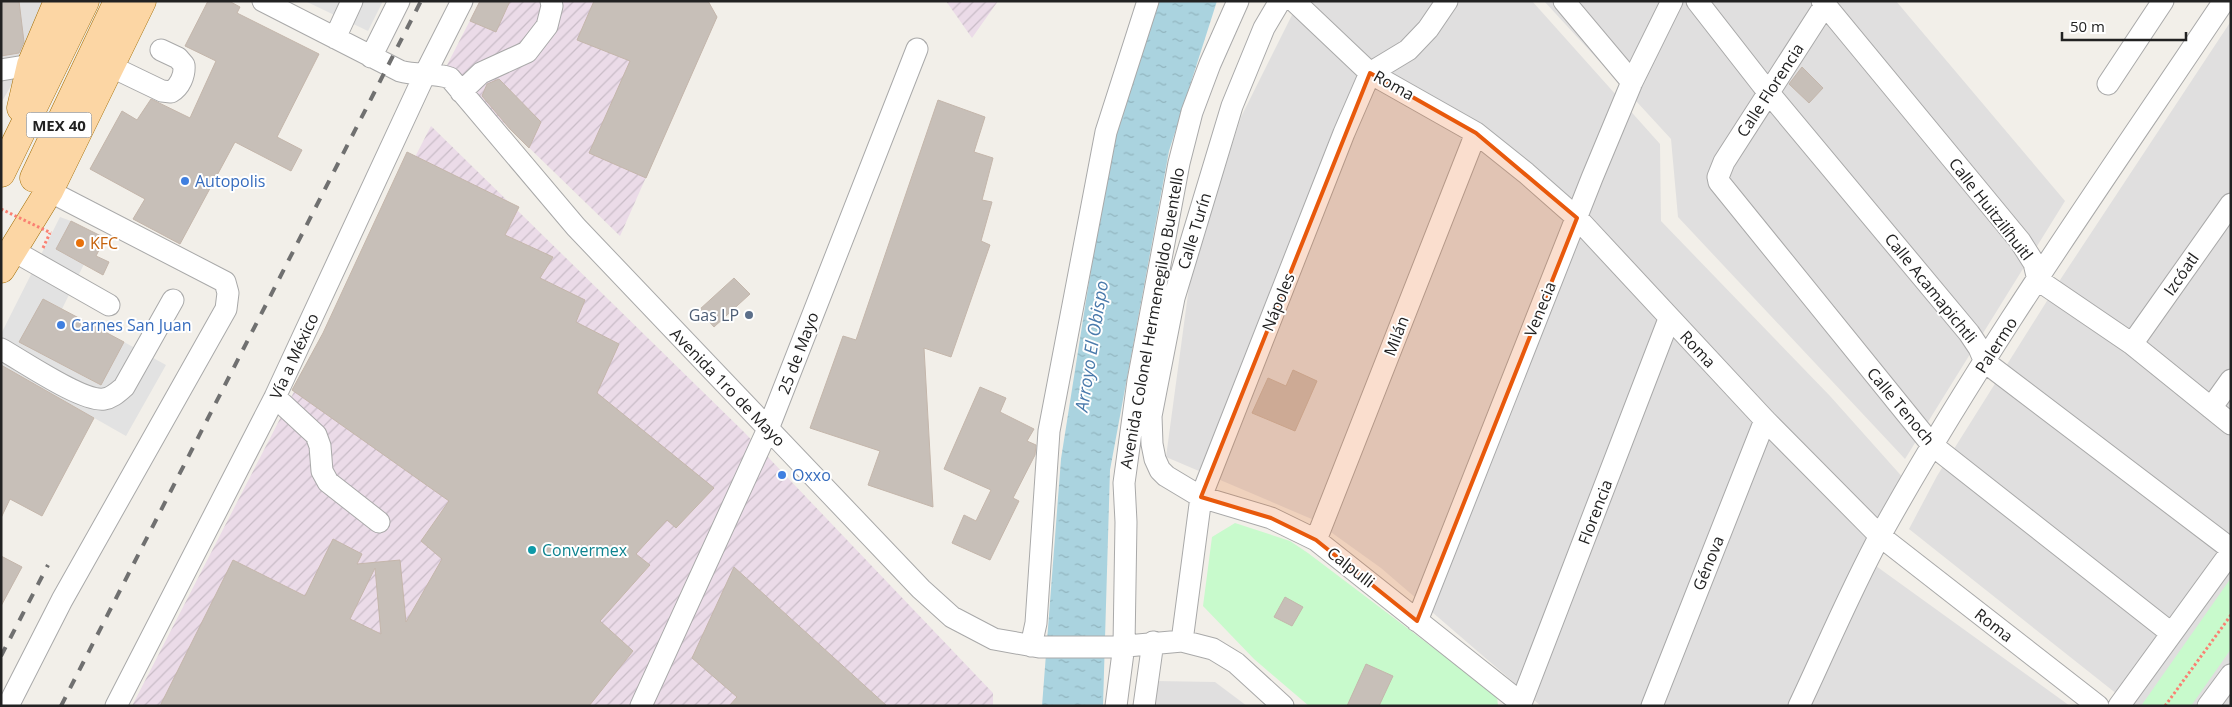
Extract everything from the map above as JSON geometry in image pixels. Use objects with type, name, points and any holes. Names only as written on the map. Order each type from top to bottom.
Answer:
[{"type":"main road","points":[[5,167],[32,65],[58,1]]},
{"type":"main road","name":"MEX 40","points":[[5,167],[85,1]]},
{"type":"main road","name":"MEX 40","points":[[14,257],[118,1]]},
{"type":"main road","points":[[14,257],[49,191],[142,1]]},
{"type":"street","name":"Avenida 1ro de Mayo","points":[[263,1],[301,10],[335,38],[400,72],[412,75],[436,74],[450,78],[576,227],[915,582],[952,617],[994,639],[1035,646],[1120,646],[1182,641],[1213,649],[1228,658],[1277,703]]},
{"type":"street","points":[[335,38],[352,1]]},
{"type":"street","points":[[371,57],[399,1]]},
{"type":"street","name":"Vía a México","points":[[116,706],[275,397],[425,74],[462,1]]},
{"type":"street","points":[[461,92],[481,73],[527,52],[547,26],[552,6],[551,1]]},
{"type":"street","points":[[1035,646],[1049,432],[1106,132],[1148,1]]},
{"type":"street","name":"Avenida Colonel Hermenegildo Buentello","points":[[1116,706],[1126,522],[1124,484],[1138,381],[1179,163],[1192,112],[1210,64],[1238,1]]},
{"type":"street","name":"Calle Turín","points":[[1160,470],[1152,444],[1151,416],[1174,298],[1232,106],[1264,28],[1280,1]]},
{"type":"street","name":"Roma","points":[[1294,1],[1370,73],[1476,133],[1576,218],[1765,420],[1880,536],[2098,706]]},
{"type":"street","points":[[1370,73],[1408,50],[1428,29],[1447,1]]},
{"type":"street","points":[[1564,1],[1632,82]]},
{"type":"street","name":"Venecia","points":[[1417,621],[1576,218],[1632,82],[1672,1]]},
{"type":"street","name":"Calle Acamapichtli","points":[[1697,1],[1768,92],[1969,333],[1980,348],[1985,362],[2231,551]]},
{"type":"street","points":[[2108,84],[2163,1]]},
{"type":"street","name":"Palermo","points":[[1799,706],[1880,536],[1932,445],[2038,280],[2224,1]]},
{"type":"street","name":"Calle Florencia","points":[[1718,177],[1724,162],[1823,3]]},
{"type":"street","name":"Calle Huitzilíhuitl","points":[[1823,3],[2020,241],[2034,263],[2038,280],[2132,344],[2231,424]]},
{"type":"street","name":"25 de Mayo","points":[[641,706],[768,429],[917,49]]},
{"type":"street","points":[[110,66],[162,91],[171,92],[178,85],[183,75],[184,65],[178,58],[161,50]]},
{"type":"street","points":[[1,70],[32,65]]},
{"type":"street","name":"Nápoles","points":[[1182,641],[1201,497],[1370,73]]},
{"type":"street","name":"Milán","points":[[1316,540],[1476,133]]},
{"type":"street","name":"Calle Tenoch","points":[[1718,177],[1722,187],[1932,445],[2171,634]]},
{"type":"street","points":[[8,706],[62,600],[226,309],[228,293],[225,282],[49,191]]},
{"type":"street","name":"Izcóatl","points":[[2132,344],[2231,204]]},
{"type":"street","points":[[14,257],[109,305]]},
{"type":"street","points":[[1,349],[84,396],[105,400],[124,388],[173,300]]},
{"type":"street","name":"Florencia","points":[[1520,704],[1669,319]]},
{"type":"street","points":[[2211,408],[2231,380]]},
{"type":"street","points":[[275,397],[316,435],[320,446],[322,471],[328,482],[379,522]]},
{"type":"street","name":"Génova","points":[[1652,706],[1765,420]]},
{"type":"street","name":"Calpulli","points":[[1160,470],[1175,482],[1201,497],[1272,518],[1316,540],[1520,704]]},
{"type":"street","points":[[2119,706],[2231,551]]},
{"type":"street","points":[[1144,706],[1153,642]]},
{"type":"street","points":[[2208,706],[2231,675]]},
{"type":"path","points":[[1,209],[51,233],[14,257]]},
{"type":"path","points":[[2165,706],[2231,615]]},
{"type":"highlighted area","points":[[1370,73],[1476,133],[1577,218],[1417,621],[1316,540],[1271,518],[1201,497]]},
{"type":"shaded area","points":[[1,1],[43,1],[30,53],[1,103]]},
{"type":"shaded area","points":[[305,1],[383,1],[368,31]]},
{"type":"shaded area","points":[[480,1],[707,1],[717,17],[620,236],[446,67]]},
{"type":"shaded area","points":[[946,1],[998,1],[972,38]]},
{"type":"shaded area","points":[[1299,1],[1532,1],[1660,144],[1661,221],[1830,396],[1905,480],[1858,553],[2070,706],[1541,706],[1381,568],[1314,520],[1166,457],[1191,272],[1241,117]]},
{"type":"shaded area","points":[[1544,1],[1896,1],[2065,201],[1905,459],[1678,217],[1671,139]]},
{"type":"shaded area","points":[[2231,21],[2231,706],[2132,706],[1909,529],[1937,476],[2062,277]]},
{"type":"shaded area","points":[[431,126],[744,432],[993,693],[993,706],[132,706]]},
{"type":"shaded area","points":[[60,217],[71,221],[56,249],[84,264],[62,309],[43,299],[20,342],[100,385],[124,342],[166,365],[126,436],[1,365],[1,334]]},
{"type":"shaded area","points":[[1155,681],[1215,682],[1247,706],[1154,706]]},
{"type":"green space","points":[[1235,523],[1290,541],[1308,553],[1497,696],[1498,706],[1309,706],[1254,659],[1203,606],[1212,537]]},
{"type":"green space","points":[[2231,578],[2231,649],[2191,706],[2141,706]]},
{"type":"water","name":"Arroyo El Obispo","points":[[1157,1],[1217,1],[1169,151],[1110,470],[1103,706],[1042,706],[1061,459],[1112,136]]},
{"type":"building","points":[[1,1],[19,1],[24,42],[19,53],[1,56]]},
{"type":"building","points":[[208,1],[229,1],[240,7],[237,13],[319,54],[277,137],[302,150],[291,171],[235,142],[180,244],[133,219],[145,199],[90,169],[122,111],[137,120],[151,99],[190,118],[216,61],[185,46]]},
{"type":"building","points":[[480,1],[510,1],[496,32],[470,21]]},
{"type":"building","points":[[594,1],[708,1],[717,17],[646,178],[589,153],[630,61],[577,40]]},
{"type":"building","points":[[1802,67],[1823,88],[1809,103],[1789,84]]},
{"type":"building","points":[[499,79],[541,122],[529,148],[482,96],[487,84]]},
{"type":"building","points":[[938,100],[985,117],[974,152],[993,158],[982,200],[992,202],[981,241],[990,245],[951,357],[924,348],[933,507],[868,485],[880,451],[810,428],[843,336],[856,340]]},
{"type":"building","points":[[407,152],[519,207],[505,235],[553,257],[540,278],[585,300],[576,322],[619,344],[597,393],[714,488],[676,528],[667,520],[636,554],[650,565],[600,621],[633,651],[589,706],[160,706],[233,560],[305,596],[333,539],[362,554],[357,564],[400,560],[406,622],[442,559],[421,541],[449,501],[292,390],[323,333]],"holes":[[[375,568],[381,634],[350,619]]]},
{"type":"building","name":"KFC","points":[[71,221],[105,238],[96,256],[109,262],[103,275],[56,249]]},
{"type":"building","points":[[734,278],[750,294],[714,327],[699,310]]},
{"type":"building","name":"Carnes San Juan","points":[[43,299],[124,342],[101,385],[19,342]]},
{"type":"building","points":[[1,365],[94,418],[42,516],[10,499],[1,518]]},
{"type":"building","points":[[1293,370],[1317,381],[1295,431],[1252,413],[1268,378],[1286,386]]},
{"type":"building","points":[[980,387],[1006,398],[1000,412],[1034,429],[1027,441],[1036,445],[1035,455],[1013,498],[1019,501],[990,560],[952,543],[964,515],[976,521],[991,490],[944,469]]},
{"type":"building","points":[[1,556],[22,567],[1,606]]},
{"type":"building","points":[[734,567],[887,706],[729,706],[737,697],[692,658]]},
{"type":"building","points":[[1285,597],[1303,607],[1292,626],[1274,617]]},
{"type":"building","points":[[1366,664],[1393,676],[1379,706],[1347,706]]},
{"type":"railway","points":[[61,706],[421,1]]},
{"type":"railway","points":[[1,656],[48,565]]},
{"type":"place","name":"Autopolis","points":[[185,181]]},
{"type":"place","name":"KFC","points":[[80,243]]},
{"type":"place","name":"Gas LP","points":[[749,315]]},
{"type":"place","name":"Carnes San Juan","points":[[61,325]]},
{"type":"place","name":"Oxxo","points":[[782,475]]},
{"type":"place","name":"Convermex","points":[[532,550]]}]
